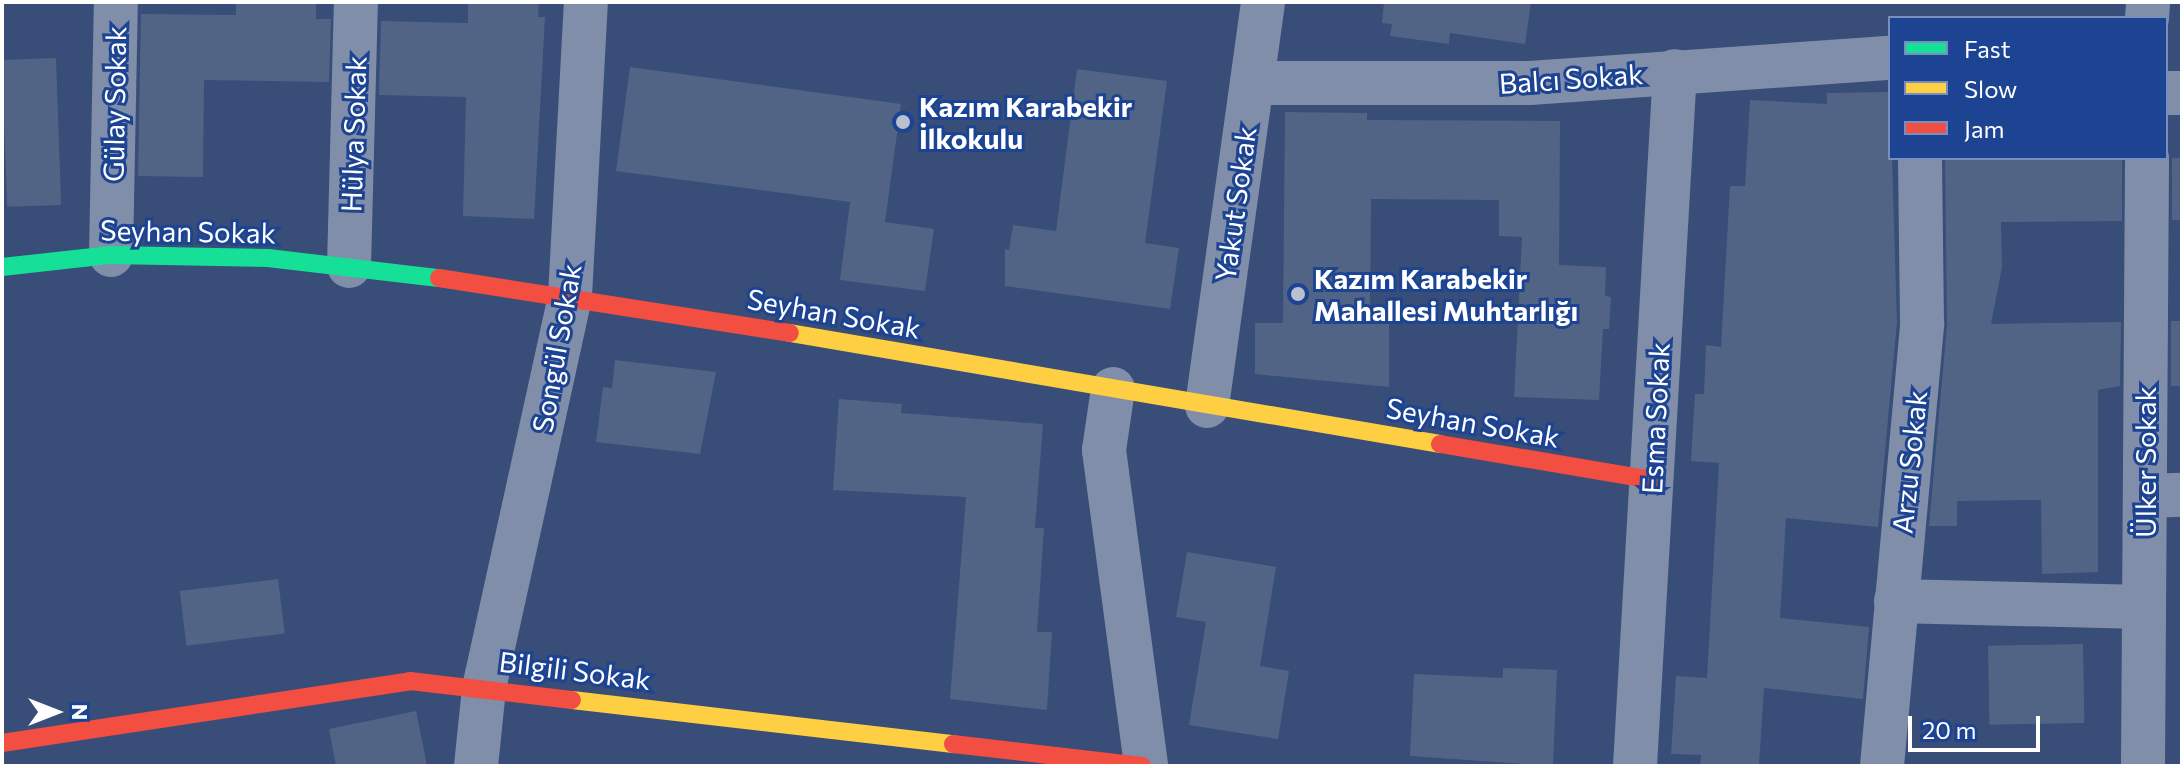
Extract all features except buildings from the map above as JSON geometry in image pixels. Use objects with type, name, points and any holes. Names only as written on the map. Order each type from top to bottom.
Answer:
[{"type":"street","name":"Gülay Sokak","points":[[111,255],[116,2]]},
{"type":"street","name":"Hülya Sokak","points":[[349,266],[356,2]]},
{"type":"street","name":"Songül Sokak","points":[[476,766],[484,688],[570,296],[586,2]]},
{"type":"street","name":"Yakut Sokak","points":[[1207,406],[1263,2]]},
{"type":"street","name":"Balcı Sokak","points":[[1252,83],[1530,83],[1888,58]]},
{"type":"street","name":"Esma Sokak","points":[[1635,766],[1675,71]]},
{"type":"street","name":"Arzu Sokak","points":[[1882,766],[1922,323],[1920,160]]},
{"type":"street","name":"Ülker Sokak","points":[[2143,766],[2144,607],[2164,495],[2147,160]]},
{"type":"street","name":"Seyhan Sokak","points":[[2,267],[111,255],[268,258],[349,266],[570,296],[1652,480]]},
{"type":"street","points":[[1113,389],[1104,450],[1144,766]]},
{"type":"street","points":[[1896,601],[2144,607]]},
{"type":"street","name":"Bilgili Sokak","points":[[2,743],[410,681],[1144,766]]},
{"type":"traffic: fast","points":[[2,267],[111,255],[268,258],[439,278]]},
{"type":"traffic: slow","points":[[790,333],[1440,444]]},
{"type":"traffic: slow","points":[[572,700],[953,744]]},
{"type":"traffic: jam","points":[[439,278],[790,333]]},
{"type":"traffic: jam","points":[[1440,444],[1652,480]]},
{"type":"traffic: jam","points":[[2,743],[410,681],[572,700]]},
{"type":"traffic: jam","points":[[953,744],[1142,766]]},
{"type":"place","name":"Kazım Karabekir İlkokulu","points":[[903,122]]},
{"type":"place","name":"Kazım Karabekir Mahallesi Muhtarlığı","points":[[1298,294]]}]
